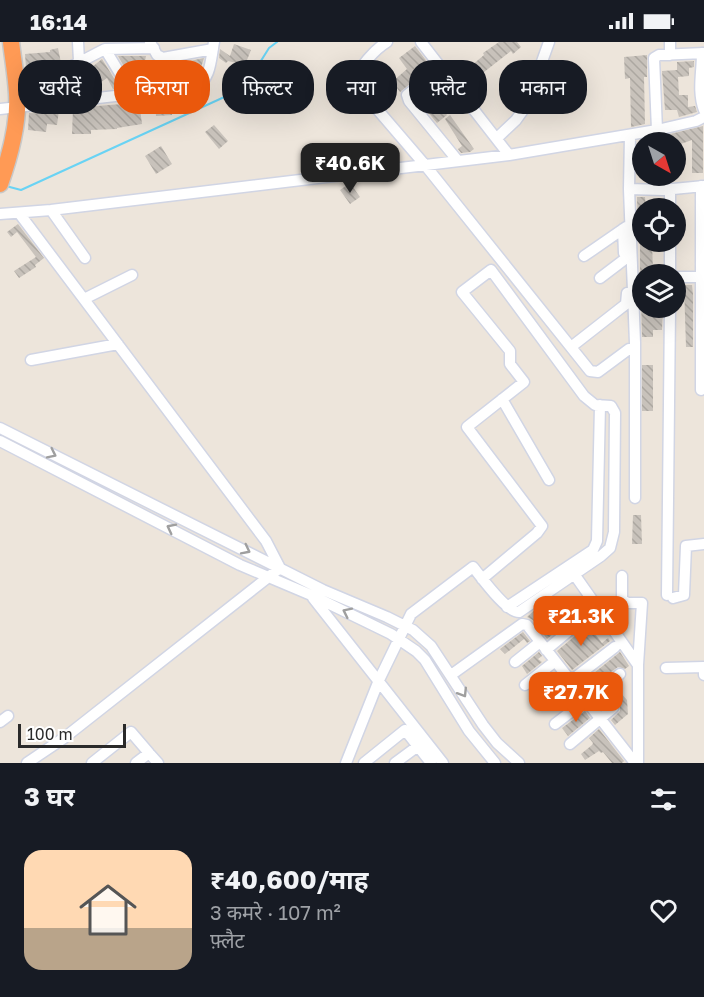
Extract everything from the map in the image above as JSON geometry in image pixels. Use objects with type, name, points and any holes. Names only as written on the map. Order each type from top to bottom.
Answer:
[{"type":"highway","points":[[1,180],[15,129],[17,100],[11,42]]},
{"type":"street","points":[[78,42],[79,60]]},
{"type":"street","points":[[387,42],[375,51],[359,72],[356,78],[357,84],[593,373],[629,349]]},
{"type":"street","points":[[421,42],[436,60]]},
{"type":"street","points":[[497,138],[516,120],[526,106],[549,42]]},
{"type":"street","points":[[670,42],[670,55]]},
{"type":"street","points":[[81,60],[105,49],[152,45],[158,55],[163,58],[214,46],[210,64]]},
{"type":"street","points":[[105,49],[114,64]]},
{"type":"street","points":[[0,214],[51,210],[509,155],[657,130],[696,121],[704,116],[699,90],[703,53],[654,58],[657,130]]},
{"type":"street","points":[[0,109],[17,100],[114,96]]},
{"type":"street","points":[[420,114],[458,161]]},
{"type":"street","points":[[478,114],[509,155]]},
{"type":"street","points":[[630,135],[629,189],[635,343],[635,498]]},
{"type":"street","points":[[629,189],[702,186],[701,390]]},
{"type":"street","points":[[670,189],[670,198]]},
{"type":"street","points":[[51,210],[85,258]]},
{"type":"street","points":[[19,213],[266,541],[280,568]]},
{"type":"street","points":[[571,347],[626,304],[625,228],[585,256]]},
{"type":"street","points":[[600,278],[625,259]]},
{"type":"street","points":[[350,760],[379,680],[411,614],[473,567],[482,579],[507,607],[519,612],[609,548],[614,532],[615,413],[611,406],[589,403],[491,270],[462,292],[510,351],[510,364],[524,382],[467,427],[542,526],[537,533],[482,579]]},
{"type":"street","points":[[84,299],[132,275]]},
{"type":"street","points":[[686,277],[702,276]]},
{"type":"street","points":[[670,318],[670,596],[684,595],[686,546],[704,544]]},
{"type":"street","points":[[31,360],[118,344]]},
{"type":"street","points":[[502,399],[549,480]]},
{"type":"street","points":[[507,607],[593,550],[597,541],[600,405]]},
{"type":"street","points":[[0,428],[309,583],[405,626],[421,636],[431,645],[483,725],[497,743],[519,763]]},
{"type":"street","points":[[0,441],[240,565],[311,595],[399,639],[425,660],[469,731],[495,763]]},
{"type":"street","points":[[27,763],[64,738],[280,568]]},
{"type":"street","points":[[574,574],[638,665]]},
{"type":"street","points":[[622,576],[622,600],[628,603],[642,603],[638,665],[637,763]]},
{"type":"street","points":[[309,583],[311,595],[443,763]]},
{"type":"street","points":[[515,662],[543,646],[589,614]]},
{"type":"street","points":[[451,675],[522,624],[527,625],[585,701],[637,763]]},
{"type":"street","points":[[542,703],[615,647]]},
{"type":"street","points":[[525,685],[554,662]]},
{"type":"street","points":[[666,668],[704,666],[704,675]]},
{"type":"street","points":[[555,724],[620,674]]},
{"type":"street","points":[[570,744],[613,708]]},
{"type":"street","points":[[364,763],[405,730],[431,763]]},
{"type":"street","points":[[92,763],[131,732],[158,763]]},
{"type":"street","points":[[397,763],[418,746]]},
{"type":"street","points":[[136,763],[149,753]]},
{"type":"building","points":[[499,42],[517,42],[521,47],[513,54],[511,51],[487,70],[487,60],[478,60],[484,55],[483,53]]},
{"type":"building","points":[[234,44],[251,50],[247,60],[222,60],[219,58],[220,49],[230,56]]},
{"type":"building","points":[[415,46],[426,60],[409,60],[409,85],[400,92],[397,88],[397,78],[407,69],[399,58]]},
{"type":"building","points":[[58,48],[60,60],[25,60],[25,54],[50,52]]},
{"type":"building","points":[[647,55],[647,77],[644,77],[645,124],[631,127],[630,78],[625,79],[624,57]]},
{"type":"building","points":[[118,56],[146,56],[145,60],[120,60]]},
{"type":"building","points":[[101,60],[114,78],[114,89],[107,78],[102,81]]},
{"type":"building","points":[[694,61],[694,67],[689,68],[689,76],[678,77],[679,95],[688,95],[688,107],[695,106],[697,112],[679,117],[677,110],[665,110],[662,71],[677,70],[677,62]]},
{"type":"building","points":[[114,105],[114,114],[141,114],[142,124],[117,129],[91,130],[91,134],[72,134],[73,114],[102,114],[102,106]]},
{"type":"building","points":[[29,114],[58,114],[57,125],[47,124],[46,132],[28,130]]},
{"type":"building","points":[[156,114],[172,114],[172,115],[156,116]]},
{"type":"building","points":[[430,114],[446,114],[447,115],[437,123]]},
{"type":"building","points":[[450,115],[474,149],[470,152],[461,153],[458,149],[462,146],[445,119]]},
{"type":"building","points":[[214,125],[228,141],[219,149],[205,132]]},
{"type":"building","points":[[703,126],[703,173],[692,173],[692,140],[686,142],[686,132],[679,132]]},
{"type":"building","points":[[161,146],[172,164],[156,174],[145,156]]},
{"type":"building","points":[[350,183],[360,197],[350,204],[340,190]]},
{"type":"building","points":[[18,224],[44,258],[35,265],[36,267],[19,278],[14,271],[36,257],[17,232],[11,237],[7,232]]},
{"type":"building","points":[[640,252],[652,252],[653,264],[640,264]]},
{"type":"building","points":[[686,285],[692,285],[693,347],[686,347]]},
{"type":"building","points":[[642,318],[663,318],[662,330],[653,330],[653,337],[642,337]]},
{"type":"building","points":[[642,365],[653,365],[653,411],[642,411]]},
{"type":"building","points":[[633,515],[641,515],[642,544],[632,544]]},
{"type":"building","points":[[570,602],[576,611],[547,639],[533,620],[527,617],[535,610],[548,625],[561,614],[558,611]]},
{"type":"building","points":[[594,620],[589,626],[602,643],[608,638],[610,641],[572,670],[557,651]]},
{"type":"building","points":[[523,632],[530,641],[527,643],[524,639],[505,654],[500,649]]},
{"type":"building","points":[[539,652],[542,656],[538,659],[542,662],[527,674],[522,666]]},
{"type":"building","points":[[620,652],[629,666],[625,669],[618,667],[601,679],[598,676],[592,681],[589,677]]},
{"type":"building","points":[[554,672],[560,680],[543,693],[539,689],[533,693],[530,690]]},
{"type":"building","points":[[619,691],[627,700],[628,714],[615,725],[611,720],[620,711],[619,704],[611,701],[601,708],[596,702],[600,699],[603,704]]},
{"type":"building","points":[[585,711],[590,718],[568,736],[562,728]]},
{"type":"building","points":[[599,729],[624,761],[622,763],[612,763],[603,752],[599,751],[585,760],[581,754],[592,745],[589,738]]},
{"type":"waterway","points":[[6,186],[21,190],[244,88],[269,48],[277,42]]}]
